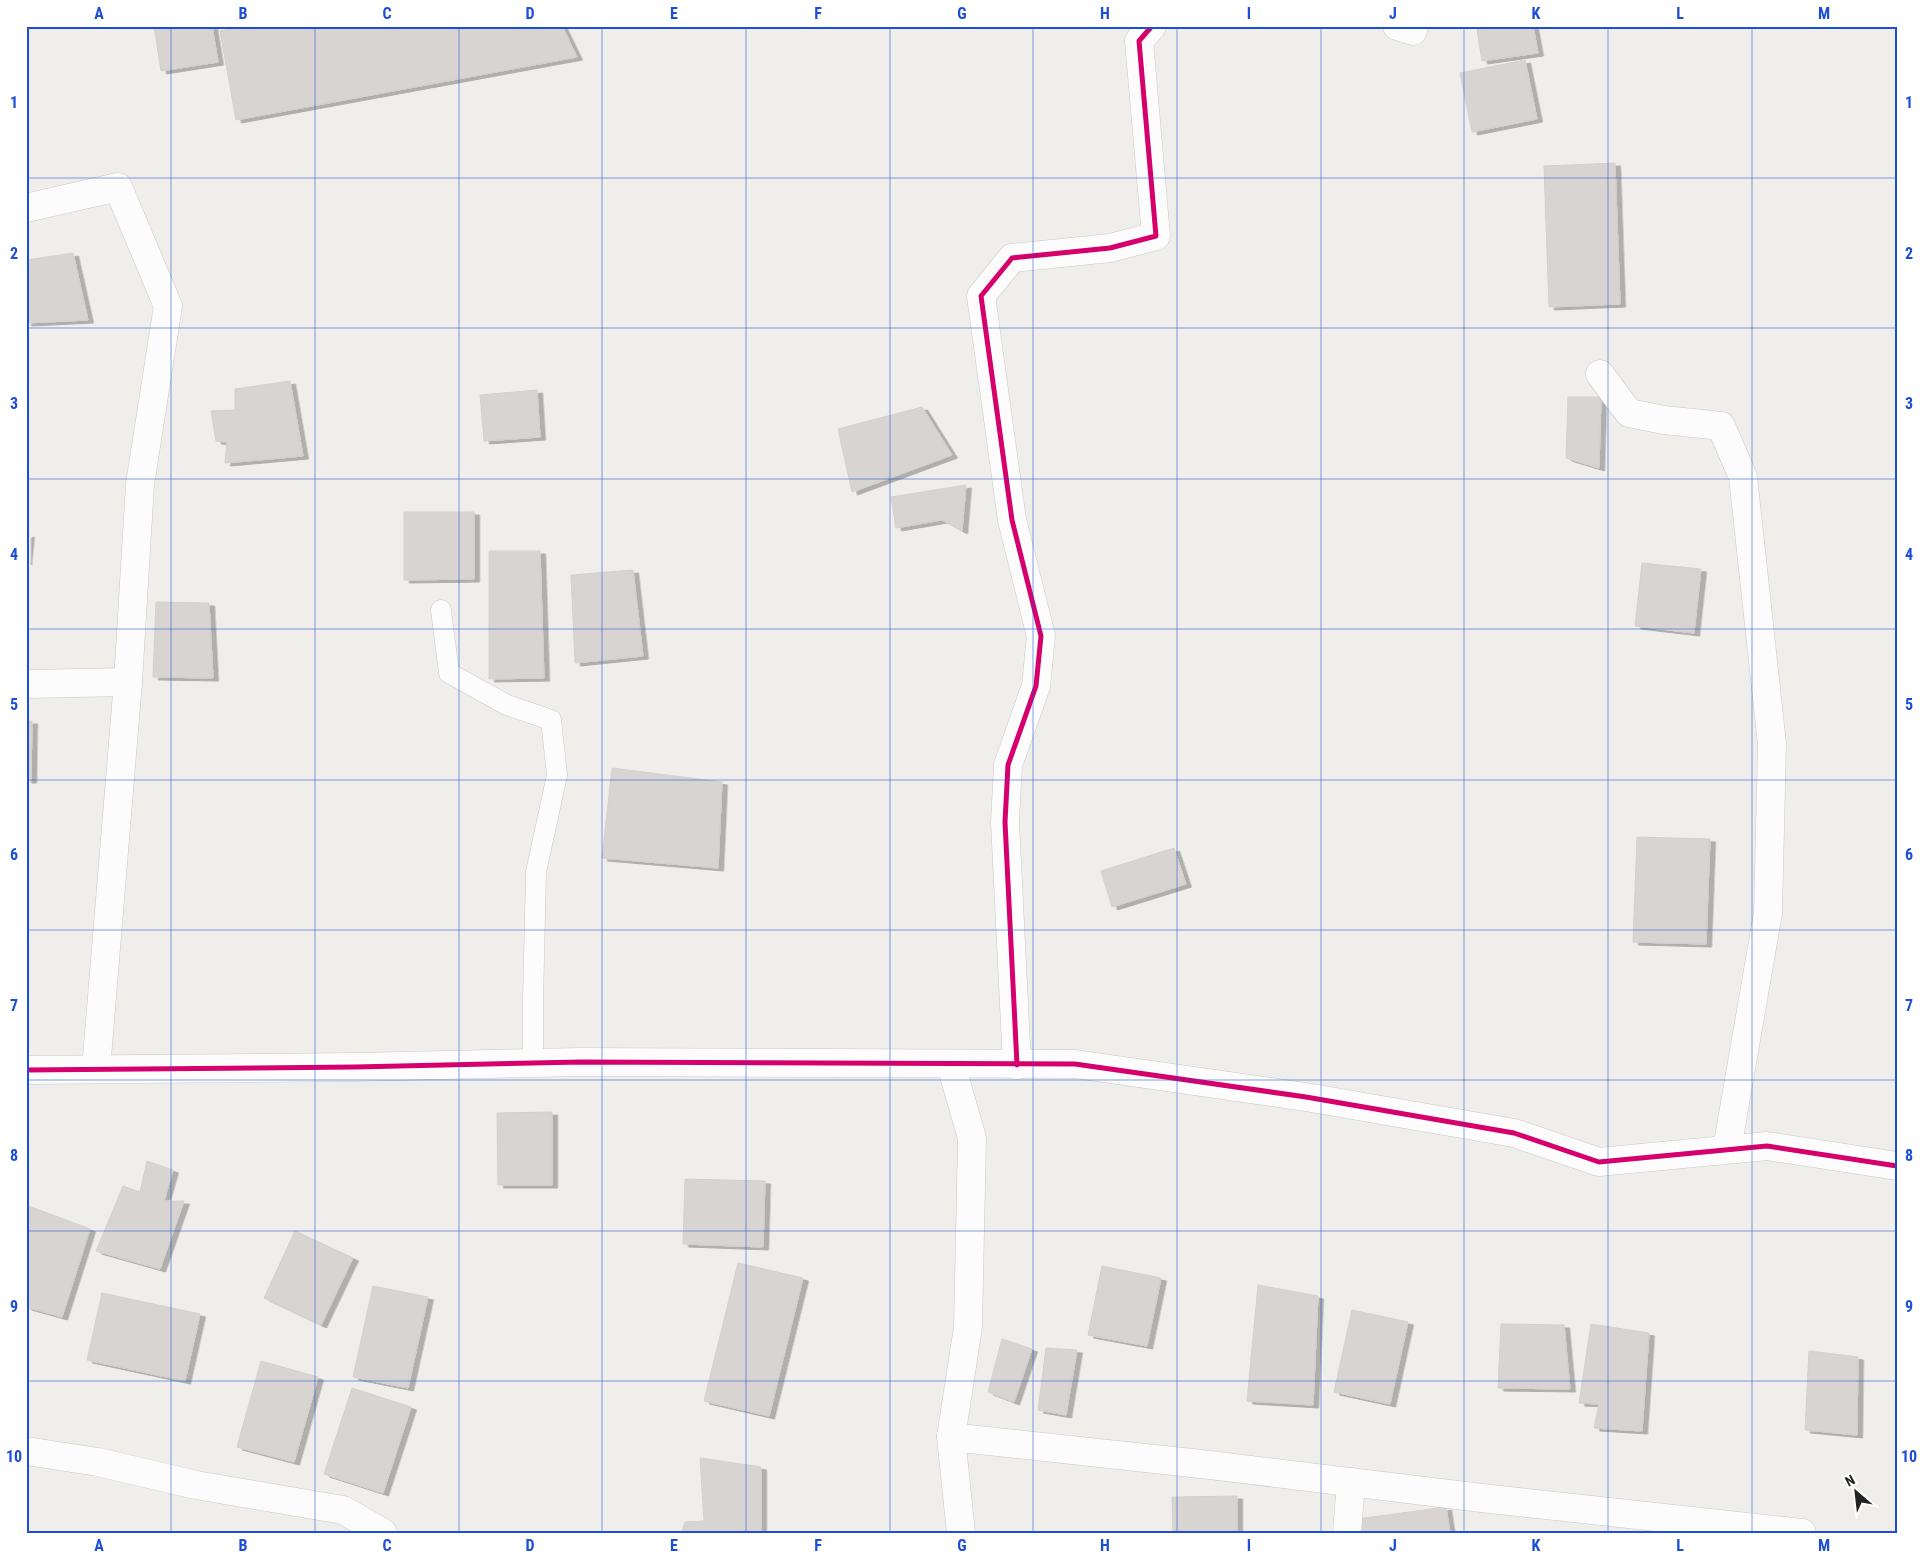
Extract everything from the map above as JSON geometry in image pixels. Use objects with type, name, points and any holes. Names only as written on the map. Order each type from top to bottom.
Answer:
[{"type":"street","points":[[1017,1065],[1005,822],[1008,764],[1036,686],[1041,636],[1012,520],[981,296],[1012,258],[1110,248],[1156,236],[1139,41],[1152,26]]},
{"type":"street","points":[[26,208],[118,187],[168,306],[140,484],[128,682],[96,1069]]},
{"type":"street","points":[[1600,374],[1629,413],[1664,420],[1720,426],[1744,477],[1772,744],[1768,913],[1727,1149]]},
{"type":"street","points":[[26,684],[128,682]]},
{"type":"street","points":[[26,1070],[533,1063],[1075,1064],[1306,1097],[1514,1133],[1598,1162],[1767,1146],[1897,1166]]},
{"type":"street","points":[[951,1065],[972,1138],[968,1327],[951,1437],[960,1533]]},
{"type":"street","points":[[951,1437],[1802,1533]]},
{"type":"street","points":[[26,1451],[98,1462],[196,1485],[343,1510],[383,1533]]},
{"type":"street","points":[[1347,1533],[1351,1482]]},
{"type":"lane","points":[[441,610],[449,673],[508,705],[551,720],[557,775],[536,872],[532,1001],[533,1063]]},
{"type":"building","points":[[154,26],[212,26],[218,62],[161,71]]},
{"type":"building","points":[[246,26],[562,26],[577,57],[236,120],[220,31]]},
{"type":"building","points":[[1502,26],[1533,26],[1538,53],[1482,61],[1477,30]]},
{"type":"building","points":[[1525,60],[1537,119],[1472,132],[1460,73]]},
{"type":"building","points":[[1615,163],[1620,304],[1549,307],[1544,166]]},
{"type":"building","points":[[73,253],[88,320],[26,323],[26,260]]},
{"type":"building","points":[[290,381],[303,456],[225,463],[227,442],[216,441],[211,411],[235,410],[235,389]]},
{"type":"building","points":[[537,390],[540,437],[484,441],[480,395]]},
{"type":"building","points":[[1568,397],[1601,397],[1599,468],[1566,458]]},
{"type":"building","points":[[922,407],[952,455],[852,492],[838,429]]},
{"type":"building","points":[[966,485],[962,531],[942,520],[896,528],[891,497]]},
{"type":"building","points":[[404,512],[474,512],[474,579],[404,580]]},
{"type":"building","points":[[29,534],[26,562],[26,535]]},
{"type":"building","points":[[489,551],[540,551],[544,678],[489,679]]},
{"type":"building","points":[[1642,563],[1701,569],[1694,633],[1635,626]]},
{"type":"building","points":[[633,570],[643,656],[575,663],[571,575]]},
{"type":"building","points":[[156,602],[209,603],[213,678],[153,677]]},
{"type":"building","points":[[26,721],[32,721],[31,780],[26,780]]},
{"type":"building","points":[[612,768],[722,782],[718,868],[602,858]]},
{"type":"building","points":[[1637,837],[1710,839],[1706,944],[1633,942]]},
{"type":"building","points":[[1174,848],[1186,884],[1112,907],[1101,871]]},
{"type":"building","points":[[552,1112],[552,1185],[498,1185],[497,1113]]},
{"type":"building","points":[[147,1161],[173,1170],[164,1201],[184,1201],[160,1269],[96,1251],[123,1186],[140,1192]]},
{"type":"building","points":[[685,1179],[765,1181],[763,1247],[683,1244]]},
{"type":"building","points":[[26,1205],[90,1229],[62,1317],[26,1307]]},
{"type":"building","points":[[295,1231],[353,1258],[321,1325],[264,1298]]},
{"type":"building","points":[[738,1263],[803,1278],[769,1416],[704,1401]]},
{"type":"building","points":[[1102,1266],[1161,1278],[1147,1346],[1088,1335]]},
{"type":"building","points":[[1258,1285],[1318,1296],[1313,1405],[1247,1401]]},
{"type":"building","points":[[373,1286],[428,1297],[408,1388],[353,1377]]},
{"type":"building","points":[[102,1293],[200,1314],[185,1381],[87,1360]]},
{"type":"building","points":[[1352,1310],[1408,1322],[1390,1404],[1334,1392]]},
{"type":"building","points":[[1501,1324],[1564,1325],[1570,1389],[1498,1388]]},
{"type":"building","points":[[1591,1324],[1649,1333],[1642,1431],[1594,1428],[1599,1404],[1579,1403]]},
{"type":"building","points":[[1002,1339],[1032,1349],[1014,1402],[988,1392]]},
{"type":"building","points":[[1046,1348],[1077,1350],[1066,1415],[1038,1410]]},
{"type":"building","points":[[1809,1351],[1858,1357],[1857,1435],[1805,1430]]},
{"type":"building","points":[[261,1361],[318,1377],[294,1462],[237,1447]]},
{"type":"building","points":[[352,1388],[411,1407],[383,1493],[324,1474]]},
{"type":"building","points":[[700,1458],[761,1467],[761,1533],[682,1533],[685,1522],[704,1521]]},
{"type":"building","points":[[1237,1496],[1237,1533],[1173,1533],[1172,1497]]},
{"type":"building","points":[[1446,1507],[1450,1533],[1359,1533],[1357,1519]]},
{"type":"cycle path","points":[[1017,1065],[1005,822],[1008,765],[1036,686],[1041,636],[1012,520],[981,296],[1012,258],[1110,248],[1156,236],[1139,41],[1152,26]]},
{"type":"cycle path","points":[[26,1070],[355,1067],[581,1062],[1075,1064],[1306,1097],[1514,1133],[1599,1162],[1767,1146],[1897,1166]]}]
